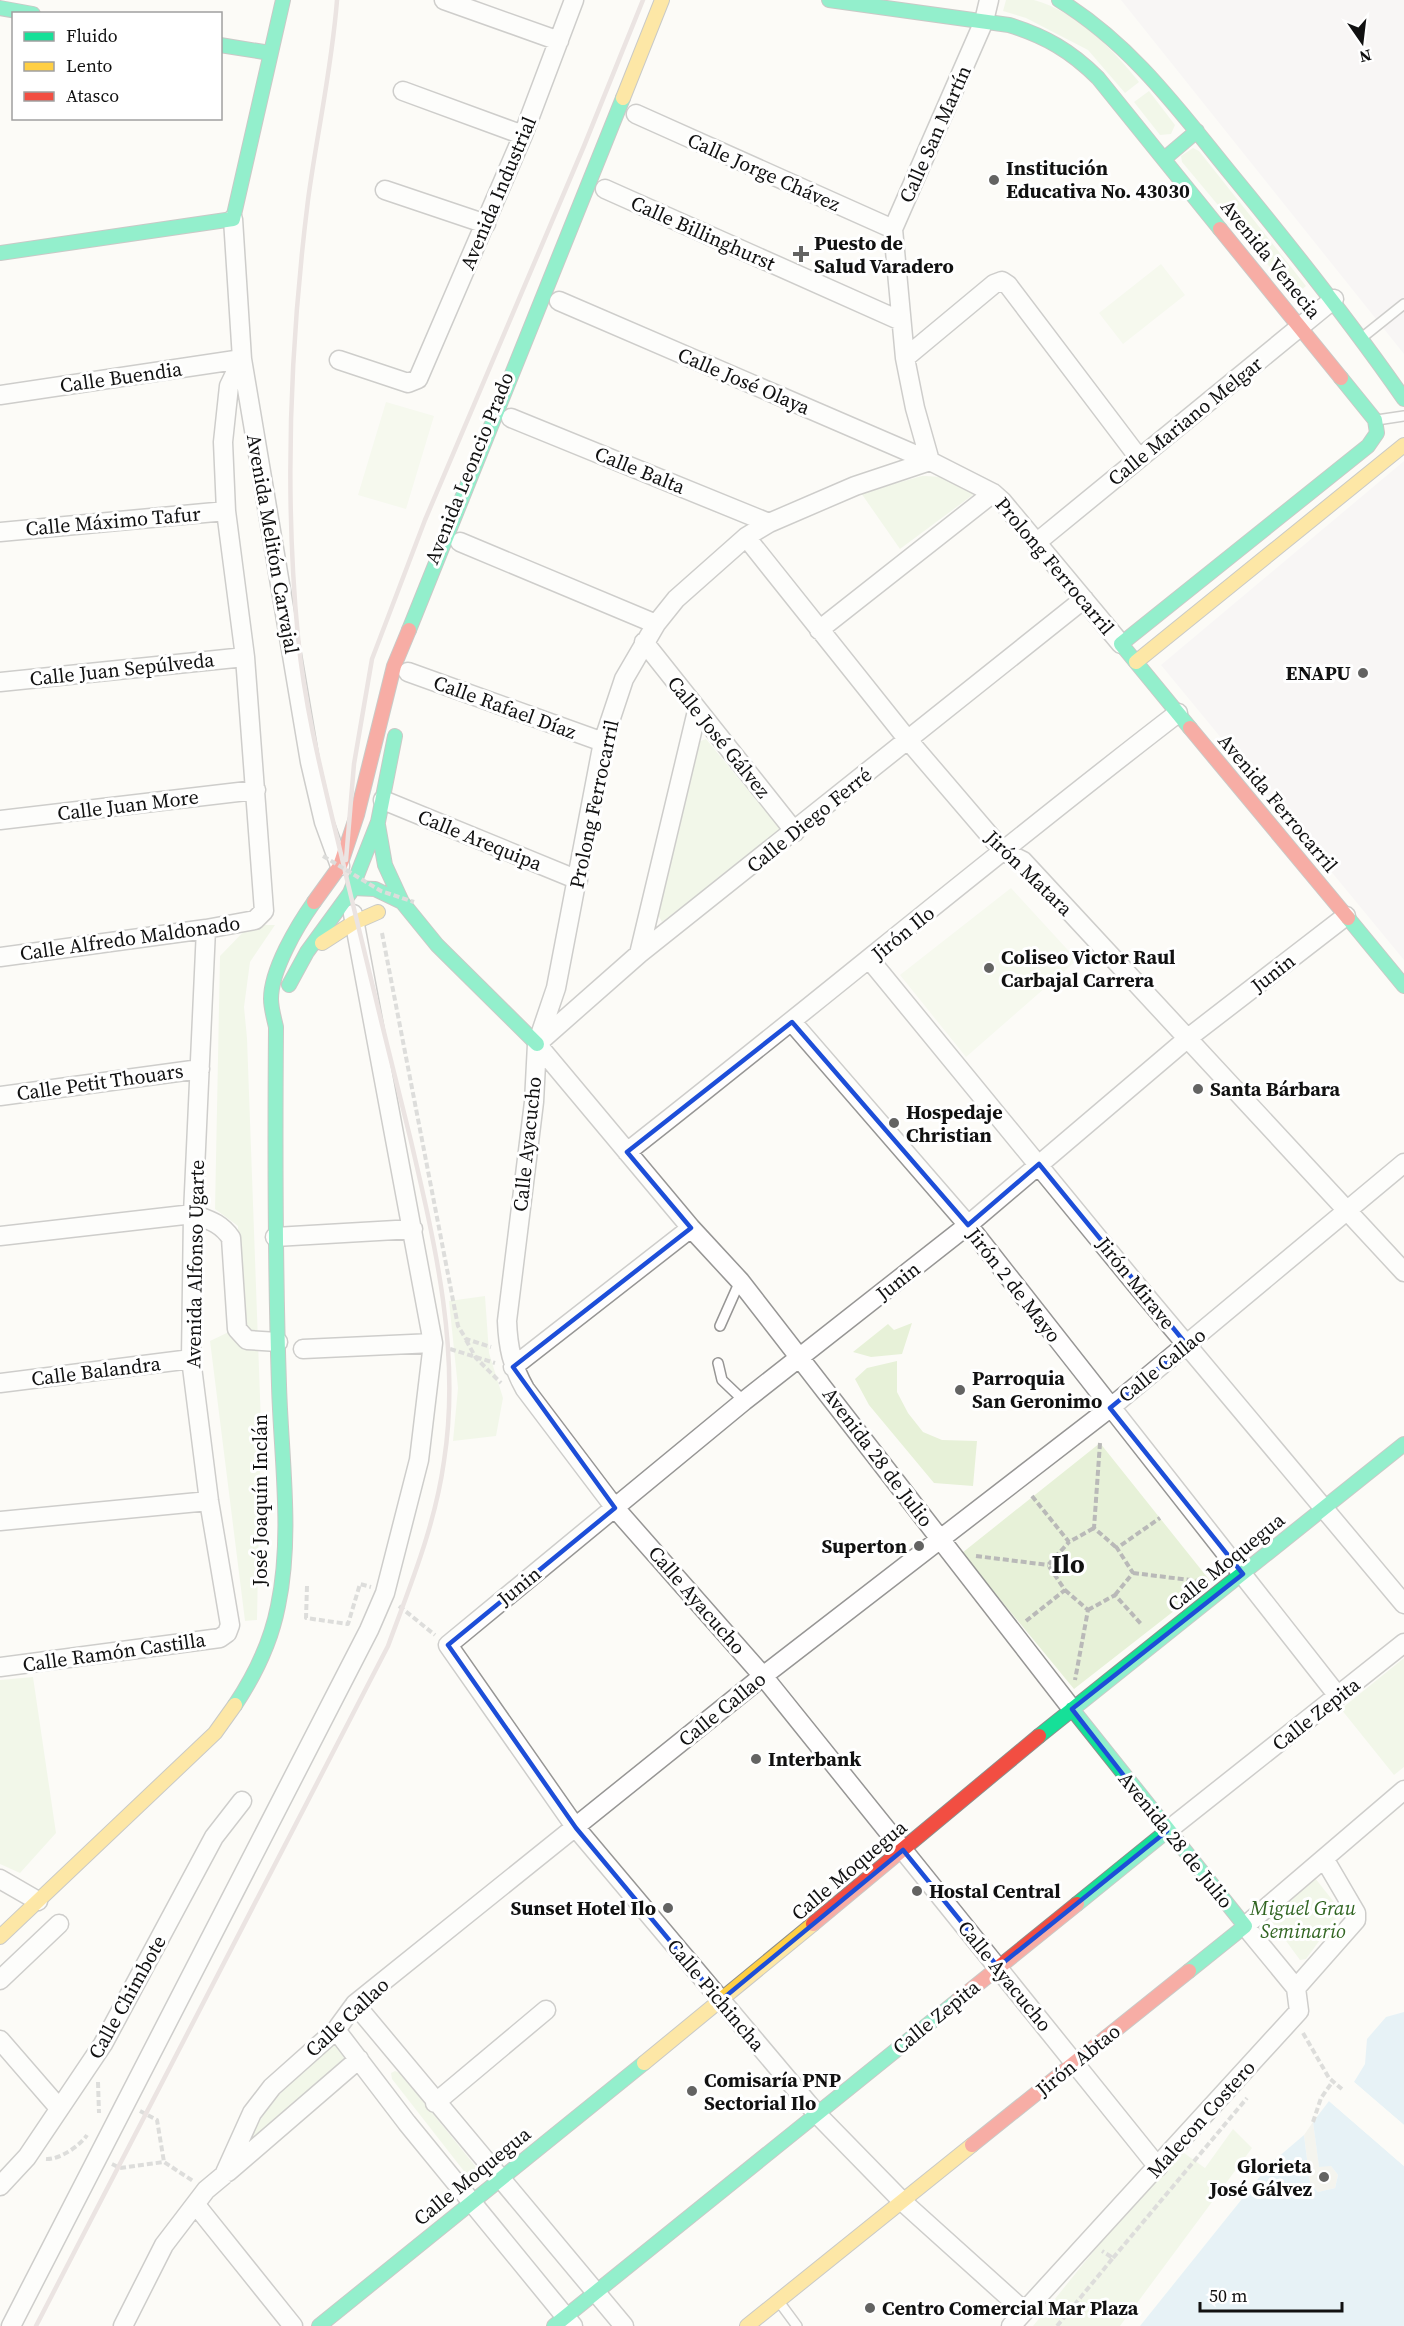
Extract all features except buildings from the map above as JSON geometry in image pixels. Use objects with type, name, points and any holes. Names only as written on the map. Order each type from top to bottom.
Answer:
[{"type":"street","points":[[0,253],[232,219],[283,0]]},
{"type":"street","points":[[444,0],[559,41]]},
{"type":"street","name":"Avenida Industrial","points":[[339,360],[408,383],[415,382],[486,224],[523,135],[574,0]]},
{"type":"street","name":"Avenida Leoncio Prado","points":[[340,866],[357,815],[394,666],[662,0]]},
{"type":"street","name":"Avenida Venecia","points":[[829,0],[984,21],[1033,32],[1058,44],[1079,59],[1164,159],[1376,420]]},
{"type":"street","name":"Calle San Martín","points":[[930,461],[915,408],[905,358],[893,229],[984,21],[989,0]]},
{"type":"street","name":"Avenida Venecia","points":[[1059,0],[1080,11],[1125,46],[1334,299],[1404,399]]},
{"type":"street","points":[[0,8],[22,12]]},
{"type":"street","points":[[222,45],[270,53]]},
{"type":"street","points":[[403,91],[523,135]]},
{"type":"street","name":"Calle Jorge Chávez","points":[[636,114],[893,229]]},
{"type":"street","points":[[1164,159],[1197,131]]},
{"type":"street","name":"Calle Billinghurst","points":[[605,189],[901,321]]},
{"type":"street","points":[[385,190],[486,224]]},
{"type":"street","name":"Avenida Melitón Carvajal","points":[[232,219],[242,359],[310,762],[324,822],[340,866]]},
{"type":"street","points":[[905,358],[994,284],[1002,281],[1008,285],[1139,458]]},
{"type":"street","name":"Calle Mariano Melgar","points":[[1036,543],[1334,299]]},
{"type":"street","name":"Calle José Olaya","points":[[559,301],[930,461]]},
{"type":"street","points":[[242,359],[229,386],[224,442],[226,510],[245,657],[256,790]]},
{"type":"street","name":"Calle Buendia","points":[[0,395],[242,359]]},
{"type":"street","name":"Calle Balta","points":[[511,418],[769,523]]},
{"type":"street","points":[[1121,644],[1368,446],[1377,433],[1376,420]]},
{"type":"street","points":[[1136,662],[1404,445]]},
{"type":"street","name":"Prolong Ferrocarril","points":[[537,1044],[556,988],[603,742],[624,679],[644,642],[676,599],[746,537],[769,523],[855,486],[930,461],[993,493],[1121,644]]},
{"type":"street","points":[[819,630],[993,493]]},
{"type":"street","name":"Calle Máximo Tafur","points":[[0,532],[226,510]]},
{"type":"street","name":"Avenida Leoncio Prado","points":[[421,639],[472,511]]},
{"type":"street","name":"Jirón Matara","points":[[746,537],[908,740],[1002,851],[1023,861],[1404,1272]]},
{"type":"street","points":[[460,542],[656,624]]},
{"type":"street","name":"Calle Diego Ferré","points":[[537,1044],[639,954],[795,832],[1083,599]]},
{"type":"street","name":"Calle José Gálvez","points":[[644,642],[795,832]]},
{"type":"street","name":"Avenida Ferrocarril","points":[[1121,644],[1404,986]]},
{"type":"street","name":"Calle Juan Sepúlveda","points":[[0,682],[245,657]]},
{"type":"street","name":"Calle Rafael Díaz","points":[[409,672],[603,742]]},
{"type":"street","points":[[639,954],[697,711]]},
{"type":"street","name":"Jirón Ilo","points":[[627,1152],[1178,713]]},
{"type":"street","points":[[307,952],[352,888],[378,822],[399,718]]},
{"type":"street","name":"Calle Juan More","points":[[0,820],[256,790]]},
{"type":"street","name":"Calle Alfredo Maldonado","points":[[0,957],[206,929],[260,916],[265,902],[256,790]]},
{"type":"street","name":"Calle Arequipa","points":[[383,800],[578,880]]},
{"type":"street","points":[[378,822],[379,847],[386,875],[408,902]]},
{"type":"street","name":"Avenida 28 de Julio","points":[[340,866],[345,880],[352,888],[388,917],[437,945]]},
{"type":"street","name":"José Joaquín Inclán","points":[[0,1937],[214,1733],[238,1702],[256,1670],[279,1604],[282,1566],[274,1237],[276,1027],[271,1000],[273,983],[297,925],[340,866]]},
{"type":"street","points":[[11,2326],[385,1593],[419,1460],[433,1343],[353,923],[352,888]]},
{"type":"street","name":"Avenida 28 de Julio","points":[[352,888],[375,889],[408,902],[437,945],[537,1044],[691,1228],[740,1281],[1167,1831],[1296,1988]]},
{"type":"street","name":"Junin","points":[[448,1645],[744,1401],[968,1225],[1188,1038],[1346,916]]},
{"type":"street","points":[[307,952],[353,923],[388,917]]},
{"type":"street","name":"Avenida Alfonso Ugarte","points":[[206,929],[194,1214],[191,1359],[209,1501],[230,1625],[227,1633]]},
{"type":"street","name":"José Joaquín Inclán","points":[[276,1027],[282,999],[307,952]]},
{"type":"street","name":"Jirón Mirave","points":[[870,960],[1404,1604]]},
{"type":"street","name":"Jirón 2 de Mayo","points":[[792,1022],[968,1225],[1338,1696]]},
{"type":"street","name":"Calle Ayacucho","points":[[537,1044],[534,1102],[507,1321],[511,1360],[532,1398],[615,1508],[763,1676],[1158,2167]]},
{"type":"street","name":"Calle Petit Thouars","points":[[0,1096],[200,1069]]},
{"type":"street","name":"Calle Callao","points":[[123,2326],[164,2245],[201,2197],[224,2175],[252,2113],[265,2096],[336,2030],[355,2004],[763,1676],[1110,1408],[1404,1163]]},
{"type":"street","points":[[0,1236],[194,1214],[224,1228],[231,1238],[237,1329],[247,1340],[278,1342]]},
{"type":"street","points":[[511,1360],[691,1228]]},
{"type":"street","points":[[274,1237],[413,1229]]},
{"type":"street","points":[[303,1349],[433,1343]]},
{"type":"street","name":"Calle Balandra","points":[[0,1383],[191,1359]]},
{"type":"street","name":"Calle Moquegua","points":[[319,2326],[720,2001],[1072,1710],[1404,1444]]},
{"type":"street","points":[[0,1521],[209,1501]]},
{"type":"street","name":"Calle Ramón Castilla","points":[[0,1667],[220,1638],[227,1633]]},
{"type":"street","name":"Calle Zepita","points":[[564,2323],[597,2291],[816,2113],[1404,1643]]},
{"type":"street","name":"Calle Pichincha","points":[[448,1645],[576,1828],[816,2113],[903,2202],[1024,2311]]},
{"type":"street","name":"Jirón Abtao","points":[[747,2326],[1245,1926],[1325,1860],[1404,1790]]},
{"type":"street","name":"Calle Chimbote","points":[[0,2187],[27,2157],[90,2064],[214,1837],[242,1801]]},
{"type":"street","points":[[1294,2017],[1299,2011],[1296,1988],[1356,1920],[1356,1913],[1325,1860]]},
{"type":"street","points":[[0,1879],[38,1901]]},
{"type":"street","points":[[0,1980],[59,1924]]},
{"type":"street","points":[[355,2004],[435,2103],[597,2291],[624,2326]]},
{"type":"street","points":[[435,2103],[546,2010]]},
{"type":"street","name":"Malecon Costero","points":[[1011,2326],[1086,2241],[1158,2167],[1294,2017]]},
{"type":"street","points":[[336,2030],[564,2323]]},
{"type":"street","points":[[0,2040],[60,2108]]},
{"type":"street","points":[[224,2175],[358,2059]]},
{"type":"street","points":[[201,2197],[293,2326]]},
{"type":"lane","points":[[1362,338],[1404,304]]},
{"type":"lane","points":[[1376,420],[1404,416]]},
{"type":"lane","points":[[720,1326],[740,1281]]},
{"type":"lane","points":[[718,1363],[722,1380],[744,1401]]},
{"type":"lane","points":[[779,2301],[797,2326]]},
{"type":"path","points":[[323,856],[381,891],[408,902]]},
{"type":"path","points":[[388,917],[386,946],[458,1326],[466,1340],[511,1360]]},
{"type":"path","points":[[433,1343],[511,1360]]},
{"type":"path","points":[[1094,1527],[1100,1443]]},
{"type":"path","points":[[1032,1496],[1069,1542]]},
{"type":"path","points":[[1117,1548],[1160,1518]]},
{"type":"path","points":[[1048,1565],[1069,1542],[1094,1527]]},
{"type":"path","points":[[1094,1527],[1117,1548],[1133,1573],[1201,1582]]},
{"type":"path","points":[[974,1556],[1048,1565],[1065,1590],[1088,1610]]},
{"type":"path","points":[[1088,1610],[1115,1595],[1133,1573]]},
{"type":"path","points":[[307,1579],[306,1618],[348,1624],[360,1584],[385,1593],[448,1645]]},
{"type":"path","points":[[1021,1625],[1065,1590]]},
{"type":"path","points":[[1115,1595],[1148,1631]]},
{"type":"path","points":[[1074,1689],[1088,1610]]},
{"type":"path","points":[[1294,2017],[1333,2081],[1344,2090]]},
{"type":"path","points":[[90,2064],[99,2084],[97,2117]]},
{"type":"path","points":[[1313,2122],[1321,2098],[1333,2081]]},
{"type":"path","points":[[1058,2326],[1254,2090]]},
{"type":"path","points":[[126,2104],[157,2120],[164,2162],[201,2197]]},
{"type":"path","points":[[27,2157],[53,2160],[82,2142],[89,2132]]},
{"type":"path","points":[[98,2158],[120,2168],[164,2162]]},
{"type":"path","points":[[1086,2241],[1113,2258]]},
{"type":"highlighted area","points":[[792,1022],[968,1225],[1039,1164],[1187,1345],[1110,1408],[1243,1574],[1072,1709],[1167,1831],[998,1967],[903,1850],[720,2001],[576,1828],[448,1645],[615,1508],[513,1367],[691,1228],[627,1152]]},
{"type":"shaded area","points":[[1121,0],[1404,0],[1404,354]]},
{"type":"shaded area","points":[[1404,461],[1404,960],[1161,665]]},
{"type":"shaded area","points":[[1313,2122],[1319,2166],[1331,2166],[1338,2175],[1335,2188],[1318,2192],[1310,2183],[1304,2135]]},
{"type":"green space","points":[[1006,0],[1034,0],[1065,13],[1106,45],[1139,82],[1125,93],[1088,50],[1026,18],[1003,11]]},
{"type":"green space","points":[[1149,91],[1175,125],[1171,134],[1160,135],[1134,102]]},
{"type":"green space","points":[[1193,148],[1199,151],[1306,286],[1294,296],[1182,162],[1181,156]]},
{"type":"green space","points":[[1161,264],[1185,295],[1123,344],[1099,313]]},
{"type":"green space","points":[[386,402],[434,416],[406,509],[358,495]]},
{"type":"green space","points":[[922,476],[950,479],[974,494],[900,549],[861,493]]},
{"type":"green space","points":[[706,739],[782,831],[662,922],[657,913],[698,742]]},
{"type":"green space","name":"Coliseo Victor Raul Carbajal Carrera","points":[[1011,888],[1077,960],[966,1057],[900,975]]},
{"type":"green space","points":[[250,925],[275,925],[250,962],[244,1007],[261,1424],[257,1620],[245,1621],[210,1341],[239,1327],[238,1226],[215,1209],[220,956]]},
{"type":"green space","points":[[485,1296],[489,1353],[503,1398],[496,1436],[453,1441],[458,1388],[449,1301]]},
{"type":"green space","points":[[912,1323],[902,1354],[871,1357],[853,1352],[888,1324],[894,1330]]},
{"type":"green space","points":[[897,1361],[897,1392],[908,1413],[923,1432],[942,1440],[977,1441],[973,1486],[934,1483],[869,1405],[855,1379],[867,1368]]},
{"type":"green space","points":[[1100,1443],[1211,1582],[1074,1689],[962,1553]]},
{"type":"green space","points":[[1404,1658],[1404,1767],[1394,1775],[1341,1709]]},
{"type":"green space","points":[[33,1677],[56,1833],[20,1873],[0,1864],[0,1680]]},
{"type":"green space","name":"Miguel Grau Seminario","points":[[1315,1878],[1341,1911],[1306,1959],[1300,1960],[1270,1919],[1270,1914]]},
{"type":"green space","points":[[333,2044],[338,2044],[348,2059],[254,2140],[252,2135],[277,2097]]},
{"type":"green space","points":[[395,2071],[400,2073],[476,2167],[472,2176],[467,2175],[392,2079],[391,2073]]},
{"type":"green space","points":[[1233,2129],[1252,2148],[1120,2326],[1033,2326],[1177,2148],[1205,2168]]},
{"type":"water","points":[[1404,2012],[1404,2125],[1354,2082],[1365,2064],[1367,2039],[1386,2017]]},
{"type":"water","points":[[1329,2101],[1404,2166],[1404,2326],[1140,2326],[1270,2164],[1304,2135],[1310,2183],[1318,2192],[1335,2188],[1338,2175],[1331,2166],[1319,2167],[1313,2122]]},
{"type":"pier","points":[[1354,2082],[1404,2125],[1404,2128],[1352,2084]]},
{"type":"pier","points":[[1331,2099],[1404,2162],[1404,2166],[1329,2101]]},
{"type":"railway","points":[[36,2326],[388,1646],[435,1509],[444,1461],[449,1379],[443,1298],[436,1258],[410,1137],[312,730],[298,637],[291,528],[293,363],[308,200],[332,50],[337,0]]},
{"type":"railway","points":[[346,860],[354,764],[372,659],[425,520],[584,146],[643,0]]},
{"type":"traffic: fast","points":[[0,253],[233,219],[283,0]]},
{"type":"traffic: fast","points":[[829,0],[1009,25],[1057,46],[1078,60],[1098,78],[1220,229]]},
{"type":"traffic: fast","points":[[1059,0],[1085,17],[1109,37],[1173,102],[1320,285],[1404,399]]},
{"type":"traffic: fast","points":[[0,8],[22,12]]},
{"type":"traffic: fast","points":[[222,45],[270,53]]},
{"type":"traffic: fast","points":[[409,630],[623,98]]},
{"type":"traffic: fast","points":[[1164,159],[1197,131]]},
{"type":"traffic: fast","points":[[1190,728],[1121,644],[1368,446],[1377,433],[1375,420],[1341,378]]},
{"type":"traffic: fast","points":[[289,985],[307,952],[350,893],[378,822],[395,736]]},
{"type":"traffic: fast","points":[[378,825],[385,865],[402,902]]},
{"type":"traffic: fast","points":[[353,888],[375,889],[402,902],[437,945],[537,1044]]},
{"type":"traffic: fast","points":[[235,1705],[256,1670],[267,1645],[278,1606],[285,1552],[277,1296],[276,1027],[271,999],[272,987],[280,962],[300,923],[314,902]]},
{"type":"traffic: fast","points":[[1348,918],[1404,986]]},
{"type":"traffic: fast","points":[[1039,1736],[1404,1444]]},
{"type":"traffic: fast","points":[[1072,1709],[1245,1926],[1189,1971]]},
{"type":"traffic: fast","points":[[1077,1904],[1167,1831]]},
{"type":"traffic: fast","points":[[554,2326],[957,2001]]},
{"type":"traffic: fast","points":[[319,2326],[644,2063]]},
{"type":"traffic: slow","points":[[623,98],[662,0]]},
{"type":"traffic: slow","points":[[1136,662],[1404,445]]},
{"type":"traffic: slow","points":[[322,943],[353,923],[378,912]]},
{"type":"traffic: slow","points":[[0,1937],[215,1733],[235,1705]]},
{"type":"traffic: slow","points":[[644,2063],[813,1924]]},
{"type":"traffic: slow","points":[[747,2326],[972,2145]]},
{"type":"traffic: jam","points":[[1220,229],[1341,378]]},
{"type":"traffic: jam","points":[[314,902],[340,866],[357,815],[394,666],[409,630]]},
{"type":"traffic: jam","points":[[1190,728],[1348,918]]},
{"type":"traffic: jam","points":[[813,1924],[1039,1736]]},
{"type":"traffic: jam","points":[[957,2001],[1077,1904]]},
{"type":"traffic: jam","points":[[972,2145],[1189,1971]]},
{"type":"place","name":"Institución Educativa No. 43030","points":[[994,180]]},
{"type":"place","name":"Puesto de Salud Varadero","points":[[801,254]]},
{"type":"place","name":"ENAPU","points":[[1363,673]]},
{"type":"place","name":"Coliseo Victor Raul Carbajal Carrera","points":[[989,968]]},
{"type":"place","name":"Santa Bárbara","points":[[1198,1089]]},
{"type":"place","name":"Hospedaje Christian","points":[[894,1123]]},
{"type":"place","name":"Parroquia San Geronimo","points":[[960,1390]]},
{"type":"place","name":"Superton","points":[[919,1546]]},
{"type":"place","name":"Interbank","points":[[756,1759]]},
{"type":"place","name":"Hostal Central","points":[[917,1891]]},
{"type":"place","name":"Sunset Hotel Ilo","points":[[668,1908]]},
{"type":"place","name":"Comisaría PNP Sectorial Ilo","points":[[692,2091]]},
{"type":"place","name":"Glorieta José Gálvez","points":[[1324,2177]]},
{"type":"place","name":"Centro Comercial Mar Plaza","points":[[870,2308]]},
{"type":"district","name":"Ilo","points":[[1068,1564]]}]
